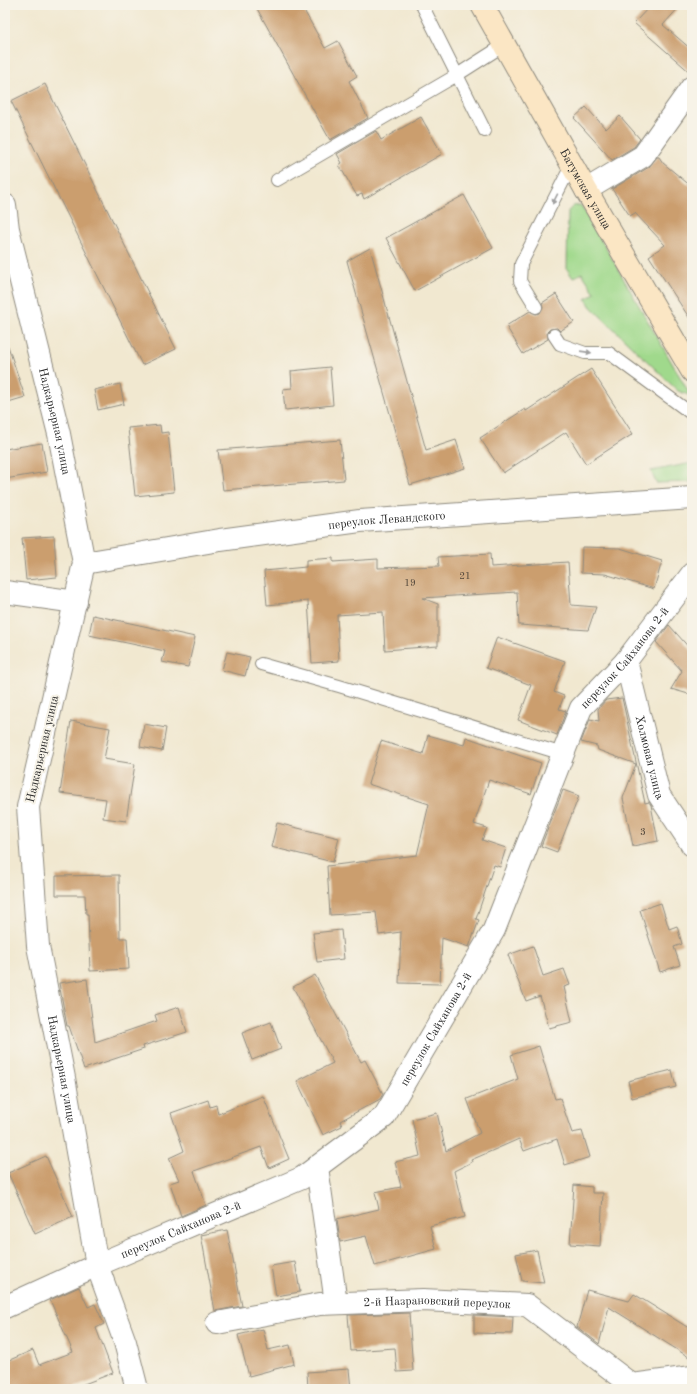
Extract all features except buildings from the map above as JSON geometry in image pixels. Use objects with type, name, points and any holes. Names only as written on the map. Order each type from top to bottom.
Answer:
[{"type":"main road","name":"Батумская улица","points":[[482,5],[586,190],[692,371]]},
{"type":"street","points":[[586,190],[643,156],[692,87]]},
{"type":"street","name":"Надкарьерная улица","points":[[5,205],[8,229],[59,434],[84,563],[28,807],[38,946],[64,1078],[97,1265],[125,1342],[137,1389]]},
{"type":"street","name":"переулок Левандского","points":[[84,563],[220,540],[360,521],[692,498]]},
{"type":"street","name":"переулок Сайханова 2-й","points":[[5,1307],[97,1265],[302,1178],[384,1117],[494,930],[581,708],[626,660],[692,574]]},
{"type":"street","points":[[5,592],[76,602]]},
{"type":"street","name":"Холмовая улица","points":[[626,660],[659,795],[692,845]]},
{"type":"street","points":[[317,1167],[336,1303]]},
{"type":"street","name":"2-й Назрановский переулок","points":[[217,1323],[320,1304],[336,1303],[423,1300],[527,1305],[629,1387]]},
{"type":"street","points":[[629,1387],[692,1377]]},
{"type":"lane","points":[[422,5],[485,131]]},
{"type":"lane","points":[[277,180],[457,75],[504,45]]},
{"type":"lane","points":[[536,307],[520,281],[521,264],[572,164]]},
{"type":"lane","points":[[554,335],[560,344],[585,353],[609,353],[692,414]]},
{"type":"lane","points":[[261,664],[563,754]]},
{"type":"green space","points":[[581,205],[691,396],[678,391],[591,307],[586,299],[595,293],[582,273],[573,278],[567,269],[568,211],[573,206]]},
{"type":"green space","points":[[692,463],[692,482],[656,483],[651,471]]}]
